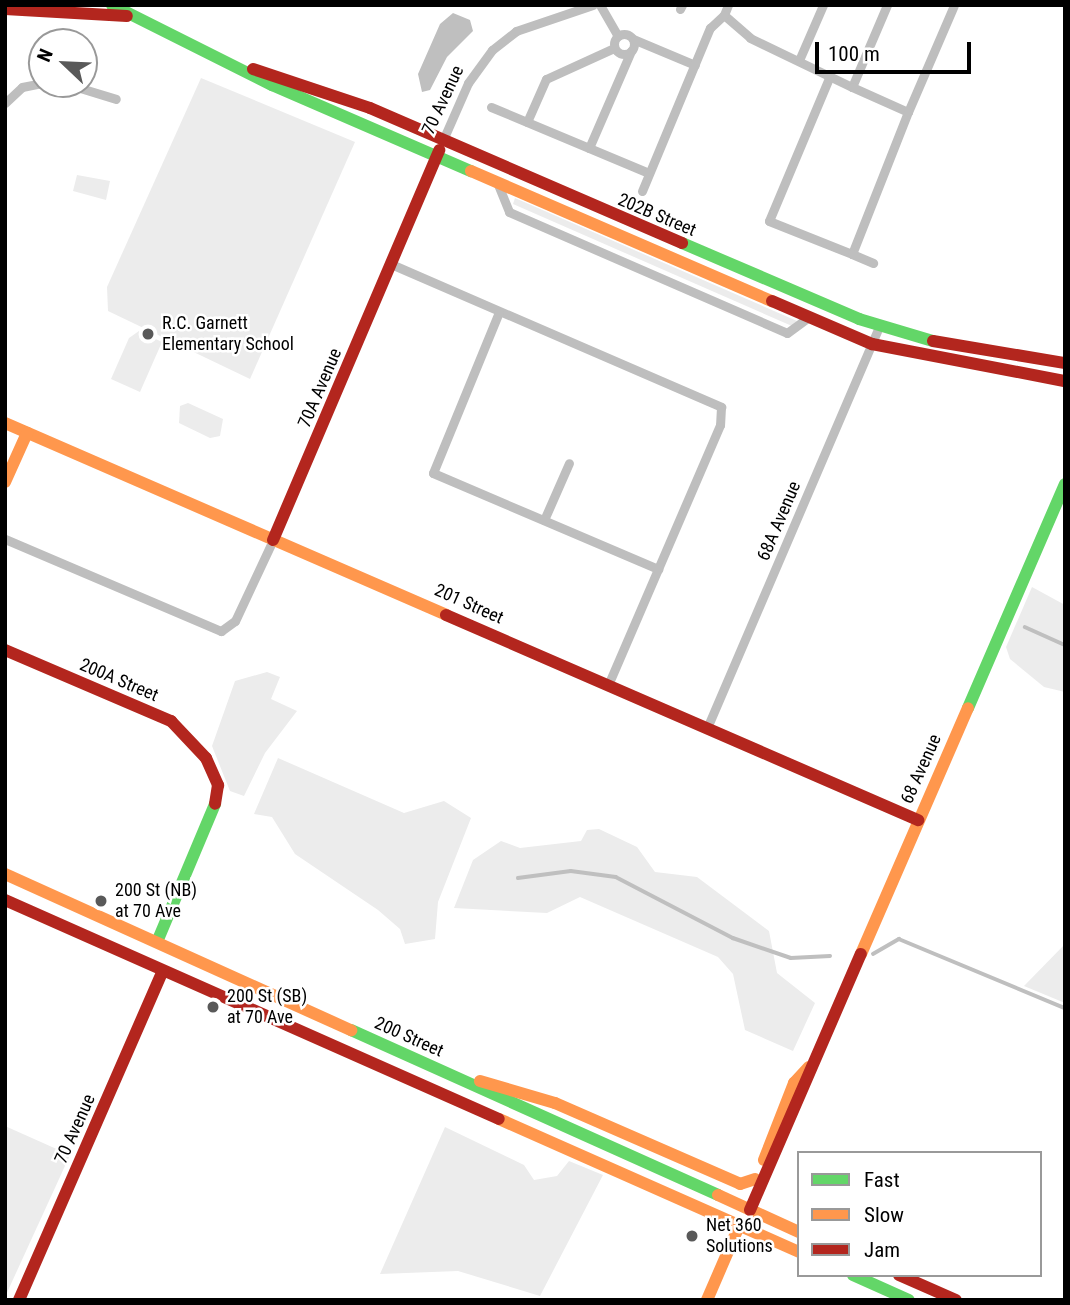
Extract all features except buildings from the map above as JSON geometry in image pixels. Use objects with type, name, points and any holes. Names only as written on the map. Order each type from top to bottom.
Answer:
[{"type":"main road","name":"202B Street","points":[[112,5],[497,182],[872,344],[1065,382]]},
{"type":"main road","name":"202B Street","points":[[5,9],[131,16]]},
{"type":"main road","name":"202B Street","points":[[245,68],[278,72],[880,327],[1065,363]]},
{"type":"main road","name":"70 Avenue","points":[[437,155],[443,140]]},
{"type":"main road","name":"70A Avenue","points":[[273,540],[437,155]]},
{"type":"main road","name":"201 Street","points":[[5,423],[918,820]]},
{"type":"main road","points":[[5,482],[27,433]]},
{"type":"main road","name":"68 Avenue","points":[[750,1210],[809,1067],[1065,485]]},
{"type":"main road","name":"200A Street","points":[[5,650],[171,721],[206,758],[218,785],[213,816],[156,942]]},
{"type":"main road","name":"200 Street","points":[[5,874],[797,1231]]},
{"type":"main road","points":[[5,900],[162,972],[797,1251]]},
{"type":"main road","points":[[162,972],[185,964],[211,966]]},
{"type":"main road","name":"70 Avenue","points":[[19,1300],[162,972]]},
{"type":"main road","name":"68 Avenue","points":[[438,1068],[555,1103],[740,1184],[755,1179],[794,1083],[809,1067]]},
{"type":"main road","points":[[707,1300],[739,1226]]},
{"type":"main road","points":[[857,1277],[909,1300]]},
{"type":"main road","points":[[904,1277],[956,1300]]},
{"type":"street","name":"70 Avenue","points":[[443,140],[468,83],[492,50],[524,28],[593,5]]},
{"type":"street","points":[[600,5],[618,36],[633,39],[695,65]]},
{"type":"street","points":[[642,191],[695,65],[728,5]]},
{"type":"street","points":[[800,58],[822,5]]},
{"type":"street","points":[[852,87],[887,5]]},
{"type":"street","points":[[852,254],[954,5]]},
{"type":"street","points":[[724,15],[750,38],[800,58],[829,78],[908,112]]},
{"type":"street","points":[[614,48],[618,36]]},
{"type":"street","points":[[589,148],[631,51],[633,39]]},
{"type":"street","points":[[527,122],[546,79],[614,48],[631,51]]},
{"type":"street","points":[[829,78],[769,221],[873,263]]},
{"type":"street","points":[[5,103],[22,87],[28,86]]},
{"type":"street","points":[[98,93],[116,99]]},
{"type":"street","points":[[491,107],[649,173]]},
{"type":"street","points":[[497,182],[502,205],[522,218],[787,333],[808,318]]},
{"type":"street","points":[[391,264],[721,407],[720,425],[608,685]]},
{"type":"street","points":[[499,312],[433,472],[658,569]]},
{"type":"street","name":"68A Avenue","points":[[707,728],[880,327]]},
{"type":"street","points":[[544,520],[569,463]]},
{"type":"street","name":"70A Avenue","points":[[5,538],[204,626],[226,629],[273,540]]},
{"type":"shaded area","points":[[453,13],[470,20],[473,31],[447,57],[430,90],[422,92],[418,74],[440,24]]},
{"type":"shaded area","points":[[201,78],[355,142],[250,379],[108,311],[107,287]]},
{"type":"shaded area","points":[[77,175],[110,181],[106,200],[73,191]]},
{"type":"shaded area","points":[[515,198],[797,321],[792,326],[513,204]]},
{"type":"shaded area","points":[[139,331],[162,342],[140,392],[111,379],[129,338]]},
{"type":"shaded area","points":[[188,403],[223,419],[220,436],[210,438],[179,423],[180,406]]},
{"type":"shaded area","points":[[1032,587],[1065,605],[1065,692],[1044,687],[1010,659],[1006,647]]},
{"type":"shaded area","points":[[267,672],[280,677],[271,699],[297,711],[265,753],[244,796],[230,791],[212,746],[235,681]]},
{"type":"shaded area","points":[[278,758],[404,813],[444,801],[471,818],[438,902],[435,939],[405,944],[400,929],[378,910],[295,854],[272,817],[254,814]]},
{"type":"shaded area","points":[[599,829],[637,847],[655,872],[697,877],[769,931],[777,973],[815,1003],[793,1051],[745,1030],[733,974],[718,957],[580,897],[547,913],[454,908],[473,860],[501,841],[520,848],[581,841],[587,830]]},
{"type":"shaded area","points":[[1065,944],[1065,1003],[1024,986]]},
{"type":"shaded area","points":[[5,1126],[70,1155],[5,1297]]},
{"type":"shaded area","points":[[445,1127],[524,1165],[534,1180],[557,1176],[569,1161],[603,1175],[540,1296],[458,1271],[380,1274]]},
{"type":"waterway","points":[[1025,627],[1065,645]]},
{"type":"waterway","points":[[518,878],[571,871],[616,877],[733,938],[791,958],[830,956]]},
{"type":"waterway","points":[[873,954],[899,939],[1065,1008]]},
{"type":"traffic: fast","points":[[112,5],[272,85],[471,171]]},
{"type":"traffic: fast","points":[[682,243],[859,319],[933,341]]},
{"type":"traffic: fast","points":[[968,708],[1065,484]]},
{"type":"traffic: fast","points":[[157,942],[215,804]]},
{"type":"traffic: fast","points":[[351,1030],[718,1195]]},
{"type":"traffic: fast","points":[[857,1277],[909,1300]]},
{"type":"traffic: slow","points":[[471,171],[772,301]]},
{"type":"traffic: slow","points":[[5,423],[446,615]]},
{"type":"traffic: slow","points":[[5,482],[27,433]]},
{"type":"traffic: slow","points":[[861,954],[968,708]]},
{"type":"traffic: slow","points":[[5,874],[351,1030]]},
{"type":"traffic: slow","points":[[764,1160],[794,1083],[809,1067]]},
{"type":"traffic: slow","points":[[480,1081],[555,1103],[740,1184],[755,1179]]},
{"type":"traffic: slow","points":[[499,1119],[797,1251]]},
{"type":"traffic: slow","points":[[718,1195],[797,1231]]},
{"type":"traffic: slow","points":[[707,1300],[739,1226]]},
{"type":"traffic: jam","points":[[5,9],[127,16]]},
{"type":"traffic: jam","points":[[253,69],[370,108],[682,243]]},
{"type":"traffic: jam","points":[[273,540],[439,150]]},
{"type":"traffic: jam","points":[[772,301],[872,344],[1065,381]]},
{"type":"traffic: jam","points":[[933,341],[1065,363]]},
{"type":"traffic: jam","points":[[446,615],[918,820]]},
{"type":"traffic: jam","points":[[5,650],[171,721],[206,758],[218,785],[215,804]]},
{"type":"traffic: jam","points":[[5,900],[499,1119]]},
{"type":"traffic: jam","points":[[750,1210],[861,954]]},
{"type":"traffic: jam","points":[[19,1300],[162,972]]},
{"type":"traffic: jam","points":[[904,1277],[956,1300]]},
{"type":"place","name":"R.C. Garnett Elementary School","points":[[148,334]]},
{"type":"place","name":"200 St (NB) at 70 Ave","points":[[101,901]]},
{"type":"place","name":"200 St (SB) at 70 Ave","points":[[213,1007]]},
{"type":"place","name":"Net 360 Solutions","points":[[692,1236]]}]
